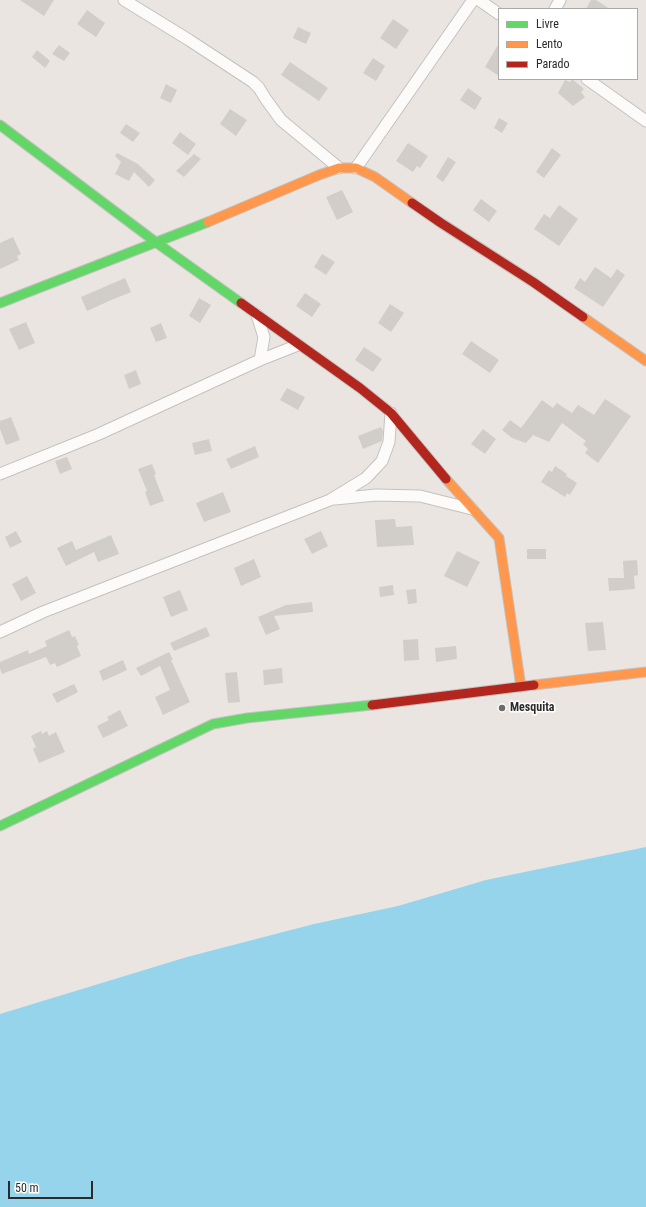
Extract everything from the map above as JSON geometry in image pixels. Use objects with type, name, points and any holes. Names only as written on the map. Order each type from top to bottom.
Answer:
[{"type":"street","points":[[124,0],[253,82],[259,88],[281,120],[339,168]]},
{"type":"street","points":[[356,168],[473,0]]},
{"type":"street","points":[[479,0],[498,13]]},
{"type":"street","points":[[588,80],[646,121]]},
{"type":"street","points":[[0,125],[157,243],[360,388],[391,413],[472,509],[499,538],[521,687]]},
{"type":"street","points":[[0,303],[157,243],[339,168],[356,168],[375,177],[441,223],[534,282],[646,362]]},
{"type":"street","points":[[257,315],[264,337],[260,360]]},
{"type":"street","points":[[0,474],[99,434],[260,360],[298,345]]},
{"type":"street","points":[[0,632],[43,612],[330,500],[366,478],[382,461],[389,442],[391,413]]},
{"type":"street","points":[[330,500],[376,495],[420,496],[472,509]]},
{"type":"street","points":[[0,826],[213,724],[247,718],[421,700],[646,672]]},
{"type":"water","points":[[646,847],[646,1207],[0,1207],[0,1014],[187,957],[314,924],[398,906],[486,880]]},
{"type":"building","points":[[20,0],[54,0],[44,16]]},
{"type":"building","points":[[591,0],[596,0],[608,8],[587,8]]},
{"type":"building","points":[[87,10],[105,23],[96,37],[77,24]]},
{"type":"building","points":[[393,19],[409,30],[396,49],[380,38]]},
{"type":"building","points":[[298,27],[311,33],[306,44],[293,38]]},
{"type":"building","points":[[59,45],[70,53],[64,61],[52,54]]},
{"type":"building","points":[[498,45],[498,75],[485,67]]},
{"type":"building","points":[[37,50],[50,61],[45,68],[32,57]]},
{"type":"building","points":[[373,58],[385,66],[376,81],[363,73]]},
{"type":"building","points":[[290,62],[328,88],[319,101],[281,75]]},
{"type":"building","points":[[565,80],[570,82],[573,80],[584,89],[581,92],[585,97],[573,106],[558,93]]},
{"type":"building","points":[[166,84],[177,90],[171,103],[160,98]]},
{"type":"building","points":[[468,88],[482,98],[475,110],[460,100]]},
{"type":"building","points":[[230,109],[247,120],[236,136],[220,124]]},
{"type":"building","points":[[499,118],[508,123],[502,133],[494,128]]},
{"type":"building","points":[[126,124],[140,133],[133,142],[120,133]]},
{"type":"building","points":[[180,132],[196,144],[188,155],[172,143]]},
{"type":"building","points":[[408,143],[428,156],[420,168],[417,166],[413,172],[396,161]]},
{"type":"building","points":[[552,148],[561,155],[544,178],[536,172]]},
{"type":"building","points":[[117,153],[138,164],[155,180],[149,187],[134,172],[129,181],[115,174],[121,162],[115,156]]},
{"type":"building","points":[[194,154],[201,159],[184,177],[176,171]]},
{"type":"building","points":[[448,157],[456,162],[443,182],[436,177]]},
{"type":"building","points":[[342,190],[353,212],[337,220],[326,197]]},
{"type":"building","points":[[481,199],[497,211],[489,222],[473,210]]},
{"type":"building","points":[[559,205],[578,219],[559,246],[534,229],[544,214],[550,218]]},
{"type":"building","points":[[13,237],[21,254],[17,256],[19,260],[0,269],[0,243]]},
{"type":"building","points":[[322,254],[335,262],[326,275],[314,267]]},
{"type":"building","points":[[595,267],[611,278],[617,269],[625,275],[603,307],[574,288],[580,278],[585,282]]},
{"type":"building","points":[[125,278],[131,292],[87,311],[81,297]]},
{"type":"building","points":[[305,293],[321,304],[312,317],[296,306]]},
{"type":"building","points":[[199,298],[211,305],[200,323],[189,316]]},
{"type":"building","points":[[390,304],[404,313],[391,332],[378,323]]},
{"type":"building","points":[[26,322],[35,343],[19,350],[9,329]]},
{"type":"building","points":[[161,323],[167,338],[156,342],[150,328]]},
{"type":"building","points":[[471,341],[499,360],[490,373],[462,354]]},
{"type":"building","points":[[364,347],[382,359],[373,372],[355,360]]},
{"type":"building","points":[[136,370],[141,384],[129,389],[124,375]]},
{"type":"building","points":[[287,388],[305,397],[298,410],[280,400]]},
{"type":"building","points":[[605,399],[631,416],[598,463],[585,453],[588,449],[583,444],[586,441],[562,423],[549,442],[533,435],[526,443],[512,438],[502,430],[510,420],[521,428],[542,400],[553,408],[557,403],[572,413],[578,405],[594,415]]},
{"type":"building","points":[[11,417],[20,440],[6,445],[0,429],[0,421]]},
{"type":"building","points":[[381,427],[383,431],[382,441],[363,449],[358,436]]},
{"type":"building","points":[[483,429],[496,439],[485,454],[471,444]]},
{"type":"building","points":[[209,439],[212,451],[195,455],[192,443]]},
{"type":"building","points":[[255,446],[259,457],[231,469],[226,459]]},
{"type":"building","points":[[67,457],[72,469],[60,474],[55,461]]},
{"type":"building","points":[[152,464],[156,474],[154,475],[164,501],[150,506],[145,492],[147,491],[138,469]]},
{"type":"building","points":[[555,466],[577,483],[570,495],[567,493],[565,497],[541,482],[549,470],[552,472]]},
{"type":"building","points":[[223,492],[231,512],[204,522],[196,503]]},
{"type":"building","points":[[395,519],[396,527],[412,526],[414,545],[377,547],[375,520]]},
{"type":"building","points":[[16,531],[22,542],[10,548],[5,537]]},
{"type":"building","points":[[321,531],[328,546],[312,554],[304,539]]},
{"type":"building","points":[[111,535],[119,554],[98,562],[94,552],[66,566],[57,548],[72,541],[76,550]]},
{"type":"building","points":[[527,549],[546,549],[546,559],[527,559]]},
{"type":"building","points":[[457,551],[480,562],[467,587],[444,576]]},
{"type":"building","points":[[254,559],[261,577],[241,586],[234,568]]},
{"type":"building","points":[[637,560],[638,575],[634,576],[635,589],[609,591],[608,578],[624,578],[623,561]]},
{"type":"building","points":[[27,576],[36,593],[21,601],[12,584]]},
{"type":"building","points":[[393,585],[394,595],[380,597],[379,587]]},
{"type":"building","points":[[416,589],[417,603],[408,604],[406,590]]},
{"type":"building","points":[[180,590],[188,610],[171,617],[163,597]]},
{"type":"building","points":[[312,602],[313,612],[274,616],[280,629],[266,635],[258,617],[286,605]]},
{"type":"building","points":[[603,622],[606,650],[588,651],[585,623]]},
{"type":"building","points":[[206,627],[210,636],[174,651],[170,643]]},
{"type":"building","points":[[69,630],[72,637],[75,636],[79,645],[77,646],[81,656],[57,667],[55,663],[50,665],[46,657],[2,674],[0,662],[28,650],[29,654],[47,646],[45,641]]},
{"type":"building","points":[[418,639],[419,660],[404,661],[403,640]]},
{"type":"building","points":[[456,646],[457,659],[436,662],[435,648]]},
{"type":"building","points":[[169,652],[173,660],[171,660],[190,702],[163,715],[155,697],[170,690],[160,666],[141,676],[136,668]]},
{"type":"building","points":[[123,660],[127,670],[103,681],[99,671]]},
{"type":"building","points":[[282,668],[283,683],[264,685],[263,670]]},
{"type":"building","points":[[237,672],[240,702],[228,703],[225,673]]},
{"type":"building","points":[[74,684],[78,692],[57,703],[52,694]]},
{"type":"building","points":[[120,710],[128,726],[103,738],[97,726],[109,720],[107,717]]},
{"type":"building","points":[[41,731],[42,734],[47,731],[49,736],[56,732],[65,752],[39,763],[33,749],[36,747],[31,736]]},
{"type":"traffic: fast","points":[[0,125],[157,243],[241,303]]},
{"type":"traffic: fast","points":[[0,303],[208,222]]},
{"type":"traffic: fast","points":[[0,826],[213,724],[247,718],[372,705]]},
{"type":"traffic: slow","points":[[208,222],[339,168],[356,168],[375,177],[412,203]]},
{"type":"traffic: slow","points":[[583,317],[646,361]]},
{"type":"traffic: slow","points":[[446,479],[499,538],[521,687]]},
{"type":"traffic: slow","points":[[534,685],[646,672]]},
{"type":"traffic: jam","points":[[412,203],[533,282],[583,317]]},
{"type":"traffic: jam","points":[[241,303],[360,388],[391,413],[446,479]]},
{"type":"traffic: jam","points":[[372,705],[534,685]]},
{"type":"place","name":"Mesquita","points":[[502,708]]}]
